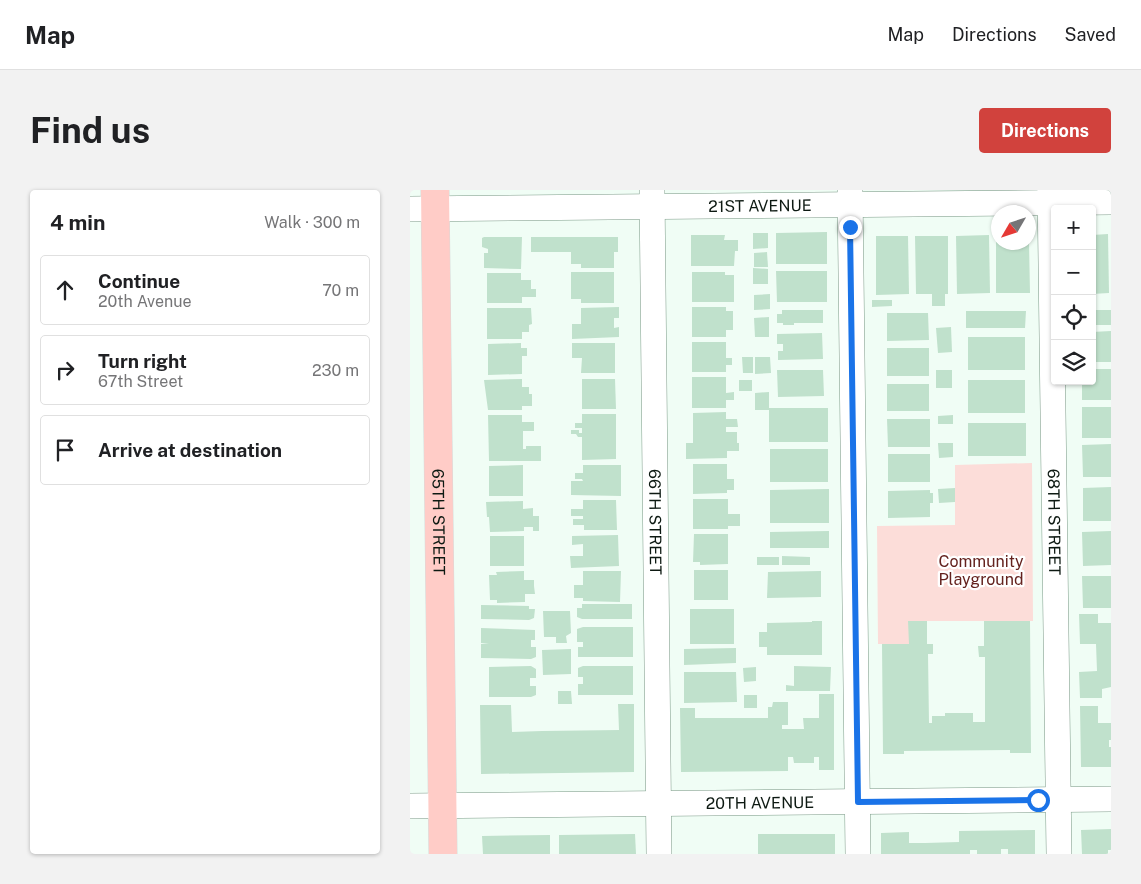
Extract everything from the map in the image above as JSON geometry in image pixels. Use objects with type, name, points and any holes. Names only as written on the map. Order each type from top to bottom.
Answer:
[{"type":"main road","name":"65TH STREET","points":[[427,203],[443,854]]},
{"type":"street","name":"21ST AVENUE","points":[[427,203],[652,198],[1050,196],[1111,202]]},
{"type":"street","name":"68TH STREET","points":[[1050,196],[1059,854]]},
{"type":"street","points":[[850,197],[858,854]]},
{"type":"street","name":"66TH STREET","points":[[652,198],[659,854]]},
{"type":"street","name":"20TH AVENUE","points":[[410,806],[1111,799]]},
{"type":"green space","name":"Community Playground","points":[[1032,463],[1033,621],[909,621],[909,644],[878,644],[877,526],[955,525],[955,465]]},
{"type":"building","points":[[827,232],[827,264],[776,264],[776,233]]},
{"type":"building","points":[[753,233],[768,233],[768,248],[753,249]]},
{"type":"building","points":[[1108,234],[1109,293],[1096,294],[1096,235]]},
{"type":"building","points":[[691,235],[725,235],[724,240],[738,240],[738,251],[735,251],[734,266],[691,266]]},
{"type":"building","points":[[989,235],[990,293],[957,294],[956,236]]},
{"type":"building","points":[[876,236],[908,236],[909,294],[876,295]]},
{"type":"building","points":[[915,236],[948,236],[948,294],[945,294],[945,306],[932,306],[932,294],[916,294]]},
{"type":"building","points":[[522,237],[521,269],[484,268],[484,253],[488,253],[488,249],[482,247],[482,238]]},
{"type":"building","points":[[531,237],[618,237],[618,252],[614,252],[614,268],[581,268],[581,264],[571,264],[571,252],[531,252]]},
{"type":"building","points":[[996,250],[1029,250],[1030,293],[996,293]]},
{"type":"building","points":[[767,252],[768,267],[754,267],[754,253]]},
{"type":"building","points":[[753,268],[768,269],[768,284],[753,284]]},
{"type":"building","points":[[776,271],[827,271],[827,302],[777,302]]},
{"type":"building","points":[[571,272],[614,272],[614,303],[581,303],[581,299],[571,299]]},
{"type":"building","points":[[692,272],[725,272],[725,275],[734,275],[734,302],[692,302]]},
{"type":"building","points":[[487,273],[521,273],[521,280],[531,280],[531,289],[536,289],[536,297],[522,297],[522,303],[487,303]]},
{"type":"building","points":[[770,294],[770,309],[754,310],[754,295]]},
{"type":"building","points":[[872,300],[892,300],[892,306],[872,307]]},
{"type":"building","points":[[619,307],[619,318],[614,318],[614,328],[619,327],[619,337],[572,339],[572,324],[581,324],[581,308]]},
{"type":"building","points":[[692,307],[726,307],[726,311],[733,311],[733,330],[726,330],[726,337],[692,337]]},
{"type":"building","points":[[487,308],[531,308],[532,324],[529,325],[529,332],[522,332],[522,339],[487,339]]},
{"type":"building","points":[[782,310],[823,310],[823,323],[783,325],[783,323],[777,323],[777,314],[782,314]]},
{"type":"building","points":[[1096,310],[1111,310],[1111,325],[1096,325]]},
{"type":"building","points":[[966,311],[1026,311],[1025,328],[966,328]]},
{"type":"building","points":[[887,313],[928,313],[929,340],[887,341]]},
{"type":"building","points":[[769,317],[769,337],[755,337],[754,318]]},
{"type":"building","points":[[951,327],[952,352],[938,353],[936,328]]},
{"type":"building","points":[[1111,331],[1111,362],[1096,362],[1096,332]]},
{"type":"building","points":[[822,333],[823,359],[778,360],[778,351],[783,351],[783,344],[777,344],[777,334]]},
{"type":"building","points":[[968,337],[1025,337],[1025,370],[968,370]]},
{"type":"building","points":[[692,342],[726,342],[726,358],[732,358],[732,365],[726,365],[726,372],[692,372]]},
{"type":"building","points":[[521,343],[521,348],[527,348],[527,356],[522,356],[522,374],[488,375],[488,344]]},
{"type":"building","points":[[572,343],[615,343],[615,373],[581,373],[582,358],[572,358]]},
{"type":"building","points":[[887,348],[929,348],[929,376],[887,376]]},
{"type":"building","points":[[742,357],[753,357],[753,373],[743,373]]},
{"type":"building","points":[[755,357],[770,357],[771,373],[755,374]]},
{"type":"building","points":[[1096,369],[1111,369],[1111,400],[1082,400],[1082,385],[1096,385]]},
{"type":"building","points":[[777,370],[823,370],[824,396],[778,397]]},
{"type":"building","points":[[936,370],[952,370],[952,388],[936,388]]},
{"type":"building","points":[[692,377],[726,377],[726,393],[734,392],[734,400],[726,400],[726,408],[692,408]]},
{"type":"building","points":[[522,379],[522,387],[529,387],[529,394],[532,394],[532,406],[522,406],[522,410],[488,410],[484,380]]},
{"type":"building","points":[[582,379],[615,379],[616,409],[582,409]]},
{"type":"building","points":[[739,380],[752,380],[752,391],[739,391]]},
{"type":"building","points":[[968,380],[1025,380],[1025,413],[968,413]]},
{"type":"building","points":[[887,384],[929,384],[929,411],[887,411]]},
{"type":"building","points":[[769,392],[769,410],[755,410],[755,393]]},
{"type":"building","points":[[1082,407],[1111,407],[1111,438],[1082,438]]},
{"type":"building","points":[[769,408],[828,408],[828,442],[769,442]]},
{"type":"building","points":[[726,412],[726,419],[737,419],[738,427],[726,427],[726,432],[737,432],[739,451],[727,451],[727,458],[686,459],[686,443],[693,443],[693,413]]},
{"type":"building","points":[[582,414],[616,414],[616,459],[582,460],[582,437],[571,434],[571,430],[579,430],[579,433],[582,433],[582,428],[575,428],[575,423],[582,423]]},
{"type":"building","points":[[488,415],[522,415],[522,422],[534,422],[534,431],[523,431],[523,449],[526,449],[526,446],[541,446],[541,461],[489,461]]},
{"type":"building","points":[[953,415],[953,424],[938,424],[938,416]]},
{"type":"building","points":[[887,419],[930,419],[930,447],[888,447]]},
{"type":"building","points":[[968,423],[1026,423],[1026,456],[968,456]]},
{"type":"building","points":[[938,443],[953,443],[953,457],[939,458]]},
{"type":"building","points":[[1111,444],[1111,477],[1083,477],[1082,445]]},
{"type":"building","points":[[770,449],[828,449],[828,482],[770,482]]},
{"type":"building","points":[[888,454],[930,454],[930,482],[888,482]]},
{"type":"building","points":[[693,464],[727,464],[727,479],[734,479],[734,490],[727,490],[727,493],[693,494]]},
{"type":"building","points":[[523,465],[523,496],[489,496],[489,466]]},
{"type":"building","points":[[583,465],[621,465],[621,496],[571,495],[571,481],[583,481],[582,479],[575,479],[575,473],[583,473]]},
{"type":"building","points":[[1111,487],[1111,521],[1083,521],[1083,488]]},
{"type":"building","points":[[955,488],[955,502],[939,503],[938,489]]},
{"type":"building","points":[[829,489],[829,523],[770,523],[770,490]]},
{"type":"building","points":[[930,490],[930,493],[933,493],[933,503],[930,503],[930,517],[888,518],[888,491]]},
{"type":"building","points":[[693,499],[728,499],[728,514],[740,514],[740,526],[728,526],[728,529],[693,529]]},
{"type":"building","points":[[583,500],[616,500],[617,530],[584,530],[584,525],[573,525],[573,519],[583,519],[583,516],[571,516],[571,509],[583,509]]},
{"type":"building","points":[[523,501],[523,509],[533,508],[533,516],[539,516],[539,531],[533,531],[533,527],[524,527],[524,531],[490,532],[486,502]]},
{"type":"building","points":[[829,531],[829,548],[770,548],[770,532]]},
{"type":"building","points":[[1111,531],[1111,565],[1083,566],[1082,532]]},
{"type":"building","points":[[694,534],[728,534],[728,564],[700,565],[700,562],[693,562]]},
{"type":"building","points":[[618,535],[619,566],[571,568],[570,556],[583,556],[583,544],[572,545],[572,536]]},
{"type":"building","points":[[490,536],[524,536],[524,566],[490,566]]},
{"type":"building","points":[[782,556],[810,557],[810,565],[782,565]]},
{"type":"building","points":[[757,557],[779,557],[779,565],[757,565]]},
{"type":"building","points":[[694,570],[728,570],[728,600],[694,600]]},
{"type":"building","points":[[524,571],[524,580],[534,580],[535,594],[525,594],[525,602],[497,603],[497,600],[490,600],[489,575],[497,575],[496,572]]},
{"type":"building","points":[[583,571],[621,571],[620,602],[583,601],[583,598],[574,598],[574,585],[583,585]]},
{"type":"building","points":[[821,571],[821,597],[767,598],[768,572]]},
{"type":"building","points":[[1082,576],[1111,576],[1111,608],[1083,608]]},
{"type":"building","points":[[582,604],[632,604],[632,619],[582,619],[577,617],[577,608],[582,608]]},
{"type":"building","points":[[481,605],[529,606],[529,609],[535,609],[534,618],[529,620],[481,619]]},
{"type":"building","points":[[690,609],[734,609],[734,644],[690,644]]},
{"type":"building","points":[[543,611],[570,611],[571,633],[566,636],[567,643],[556,643],[556,637],[544,637]]},
{"type":"building","points":[[1079,614],[1098,614],[1098,623],[1111,623],[1111,687],[1102,689],[1102,698],[1080,698],[1079,672],[1097,671],[1096,644],[1080,644]]},
{"type":"building","points":[[822,621],[822,655],[767,655],[767,647],[759,647],[759,632],[767,632],[767,623]]},
{"type":"building","points":[[908,621],[927,621],[927,644],[933,644],[933,654],[928,654],[929,723],[932,723],[932,716],[945,716],[945,713],[973,713],[973,722],[985,722],[985,657],[979,657],[978,646],[984,646],[984,621],[1030,621],[1031,753],[1010,753],[1010,750],[904,751],[904,754],[883,754],[882,644],[909,644]]},
{"type":"building","points":[[583,627],[633,627],[633,657],[578,657],[578,647],[583,647],[583,642],[577,642],[577,629]]},
{"type":"building","points":[[481,628],[535,630],[535,640],[531,640],[531,647],[536,647],[536,657],[531,659],[481,658],[481,644],[489,644],[481,643]]},
{"type":"building","points":[[736,648],[736,663],[684,665],[684,649]]},
{"type":"building","points":[[571,649],[571,674],[543,675],[542,650]]},
{"type":"building","points":[[531,666],[536,669],[536,678],[530,678],[530,686],[536,686],[536,695],[531,697],[489,697],[489,667]]},
{"type":"building","points":[[583,666],[633,666],[633,695],[578,695],[578,684],[583,684],[583,677],[578,677],[578,668]]},
{"type":"building","points":[[794,666],[831,667],[830,691],[786,691],[786,685],[794,686]]},
{"type":"building","points":[[756,667],[756,681],[744,682],[743,668]]},
{"type":"building","points":[[684,672],[736,672],[737,702],[684,703]]},
{"type":"building","points":[[558,691],[571,691],[572,704],[558,704]]},
{"type":"building","points":[[819,694],[834,694],[834,770],[819,770],[819,757],[814,757],[814,763],[794,763],[793,757],[788,757],[788,771],[681,772],[680,708],[695,708],[695,718],[768,718],[768,707],[772,707],[773,702],[788,702],[788,725],[782,725],[782,729],[804,729],[803,718],[819,718]]},
{"type":"building","points":[[744,695],[757,695],[757,708],[744,708]]},
{"type":"building","points":[[618,704],[634,704],[634,772],[481,774],[480,705],[511,705],[512,732],[619,730]]},
{"type":"building","points":[[1080,706],[1098,706],[1098,723],[1111,723],[1109,747],[1111,747],[1111,767],[1081,767]]},
{"type":"building","points":[[1111,829],[1111,850],[1108,850],[1108,854],[1082,854],[1081,830]]},
{"type":"building","points":[[1035,830],[1035,854],[1008,854],[1008,849],[1001,849],[1001,854],[977,854],[977,850],[970,850],[970,854],[881,854],[881,833],[909,832],[909,843],[925,843],[959,842],[959,831]]},
{"type":"building","points":[[635,834],[636,854],[559,854],[559,835]]},
{"type":"building","points":[[758,834],[835,834],[835,854],[758,854]]},
{"type":"building","points":[[550,835],[550,854],[483,854],[482,836]]},
{"type":"route","points":[[850,227],[858,802],[1038,800]]}]
